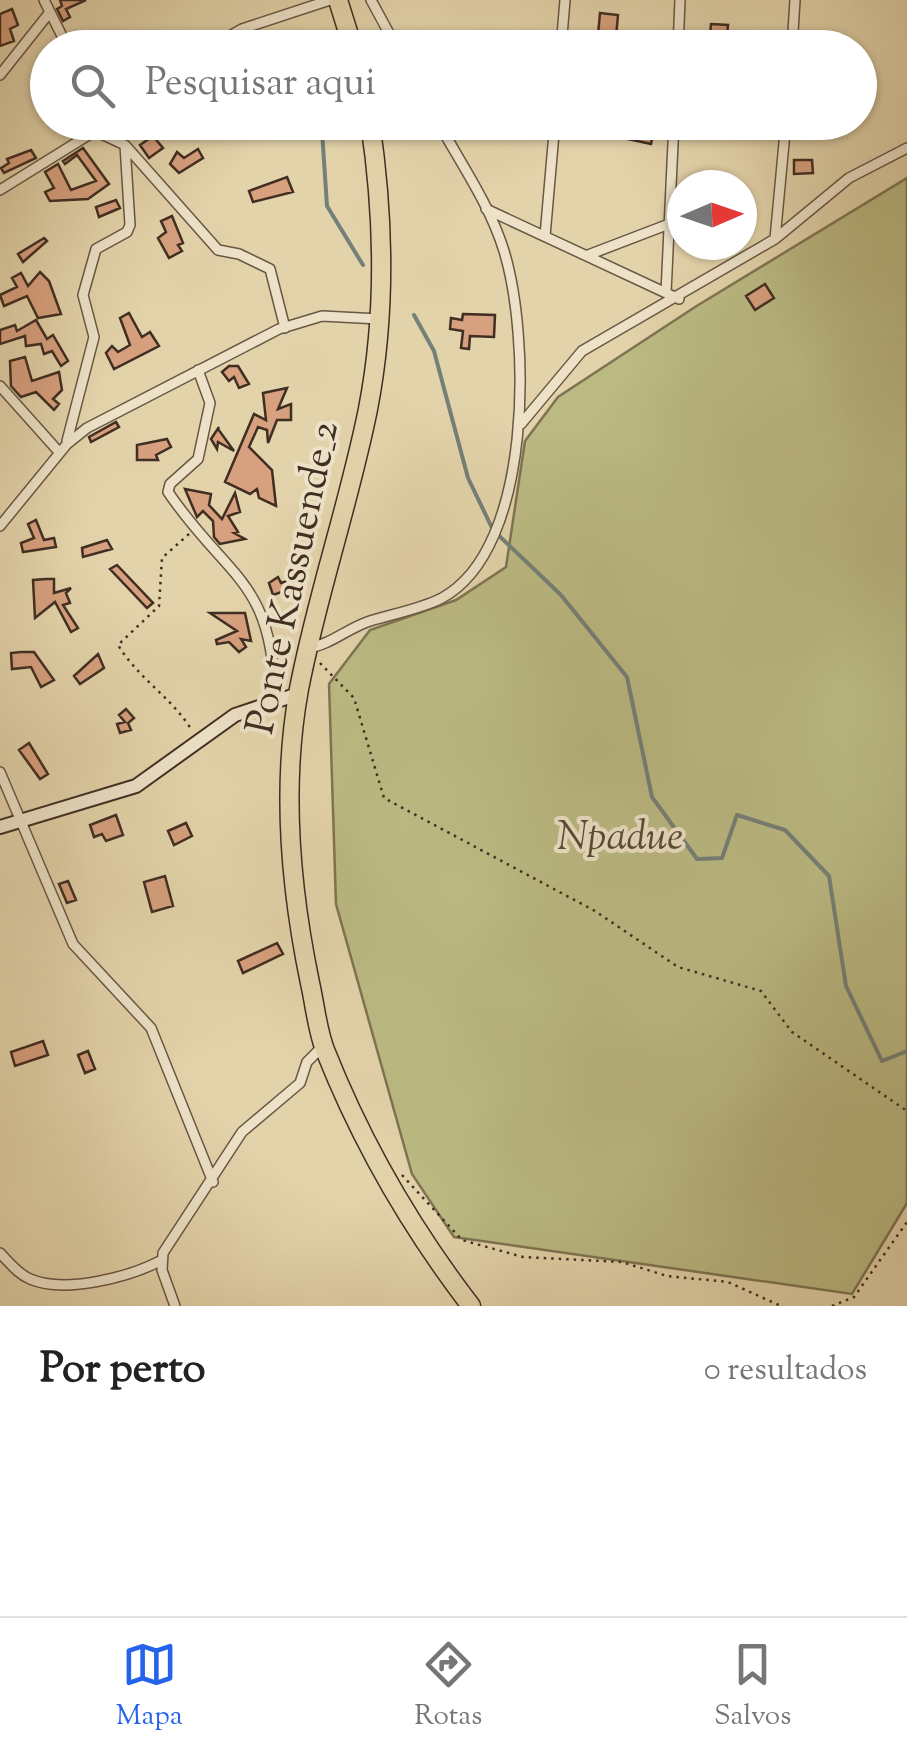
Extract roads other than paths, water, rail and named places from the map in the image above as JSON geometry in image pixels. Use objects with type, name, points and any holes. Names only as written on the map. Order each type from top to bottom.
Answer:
[{"type":"highway","points":[[338,0],[347,30]]},
{"type":"highway","name":"Ponte Kassuende_2","points":[[373,140],[378,170],[380,319],[365,424],[313,647],[298,694],[290,765],[290,850],[300,933],[323,1046],[372,1153],[408,1216],[471,1306]]},
{"type":"street","points":[[44,0],[59,30]]},
{"type":"street","points":[[242,30],[330,0]]},
{"type":"street","points":[[370,0],[387,30]]},
{"type":"street","points":[[562,30],[565,0]]},
{"type":"street","points":[[679,30],[680,0]]},
{"type":"street","points":[[793,30],[795,0]]},
{"type":"street","points":[[36,30],[50,12]]},
{"type":"street","points":[[0,76],[30,38]]},
{"type":"street","points":[[0,190],[75,140]]},
{"type":"street","points":[[117,140],[126,145],[218,250],[238,254],[270,270],[286,328]]},
{"type":"street","points":[[313,647],[357,625],[441,598],[459,585],[477,562],[512,482],[521,424],[516,302],[503,246],[448,140]]},
{"type":"street","points":[[545,236],[553,140]]},
{"type":"street","points":[[671,170],[673,140]]},
{"type":"street","points":[[775,239],[784,140]]},
{"type":"street","points":[[63,448],[94,337],[84,289],[99,246],[127,232],[130,225],[126,145]]},
{"type":"street","points":[[521,424],[582,351],[775,239],[849,178],[907,148]]},
{"type":"street","points":[[486,208],[678,298]]},
{"type":"street","points":[[588,255],[667,224]]},
{"type":"street","points":[[666,293],[667,258]]},
{"type":"street","points":[[0,526],[63,448],[87,428],[286,328],[322,316],[380,319]]},
{"type":"street","points":[[198,370],[210,399],[198,459],[168,487],[194,530],[247,584],[262,609],[272,644],[275,700]]},
{"type":"street","points":[[0,386],[63,448]]},
{"type":"street","points":[[0,827],[136,786],[244,710],[298,694]]},
{"type":"street","points":[[0,772],[73,944],[151,1028],[213,1182]]},
{"type":"street","points":[[0,1253],[25,1278],[51,1282],[120,1280],[160,1261],[242,1132],[300,1084],[307,1062],[323,1046]]},
{"type":"street","points":[[160,1261],[175,1306]]},
{"type":"waterway","points":[[323,140],[327,206],[363,265]]},
{"type":"waterway","points":[[414,315],[434,351],[468,478],[493,530],[561,595],[627,677],[652,797],[697,859],[722,858],[737,815],[785,830],[829,876],[846,986],[882,1061],[907,1051]]},
{"type":"park label","name":"Npadue","points":[[620,839]]}]
